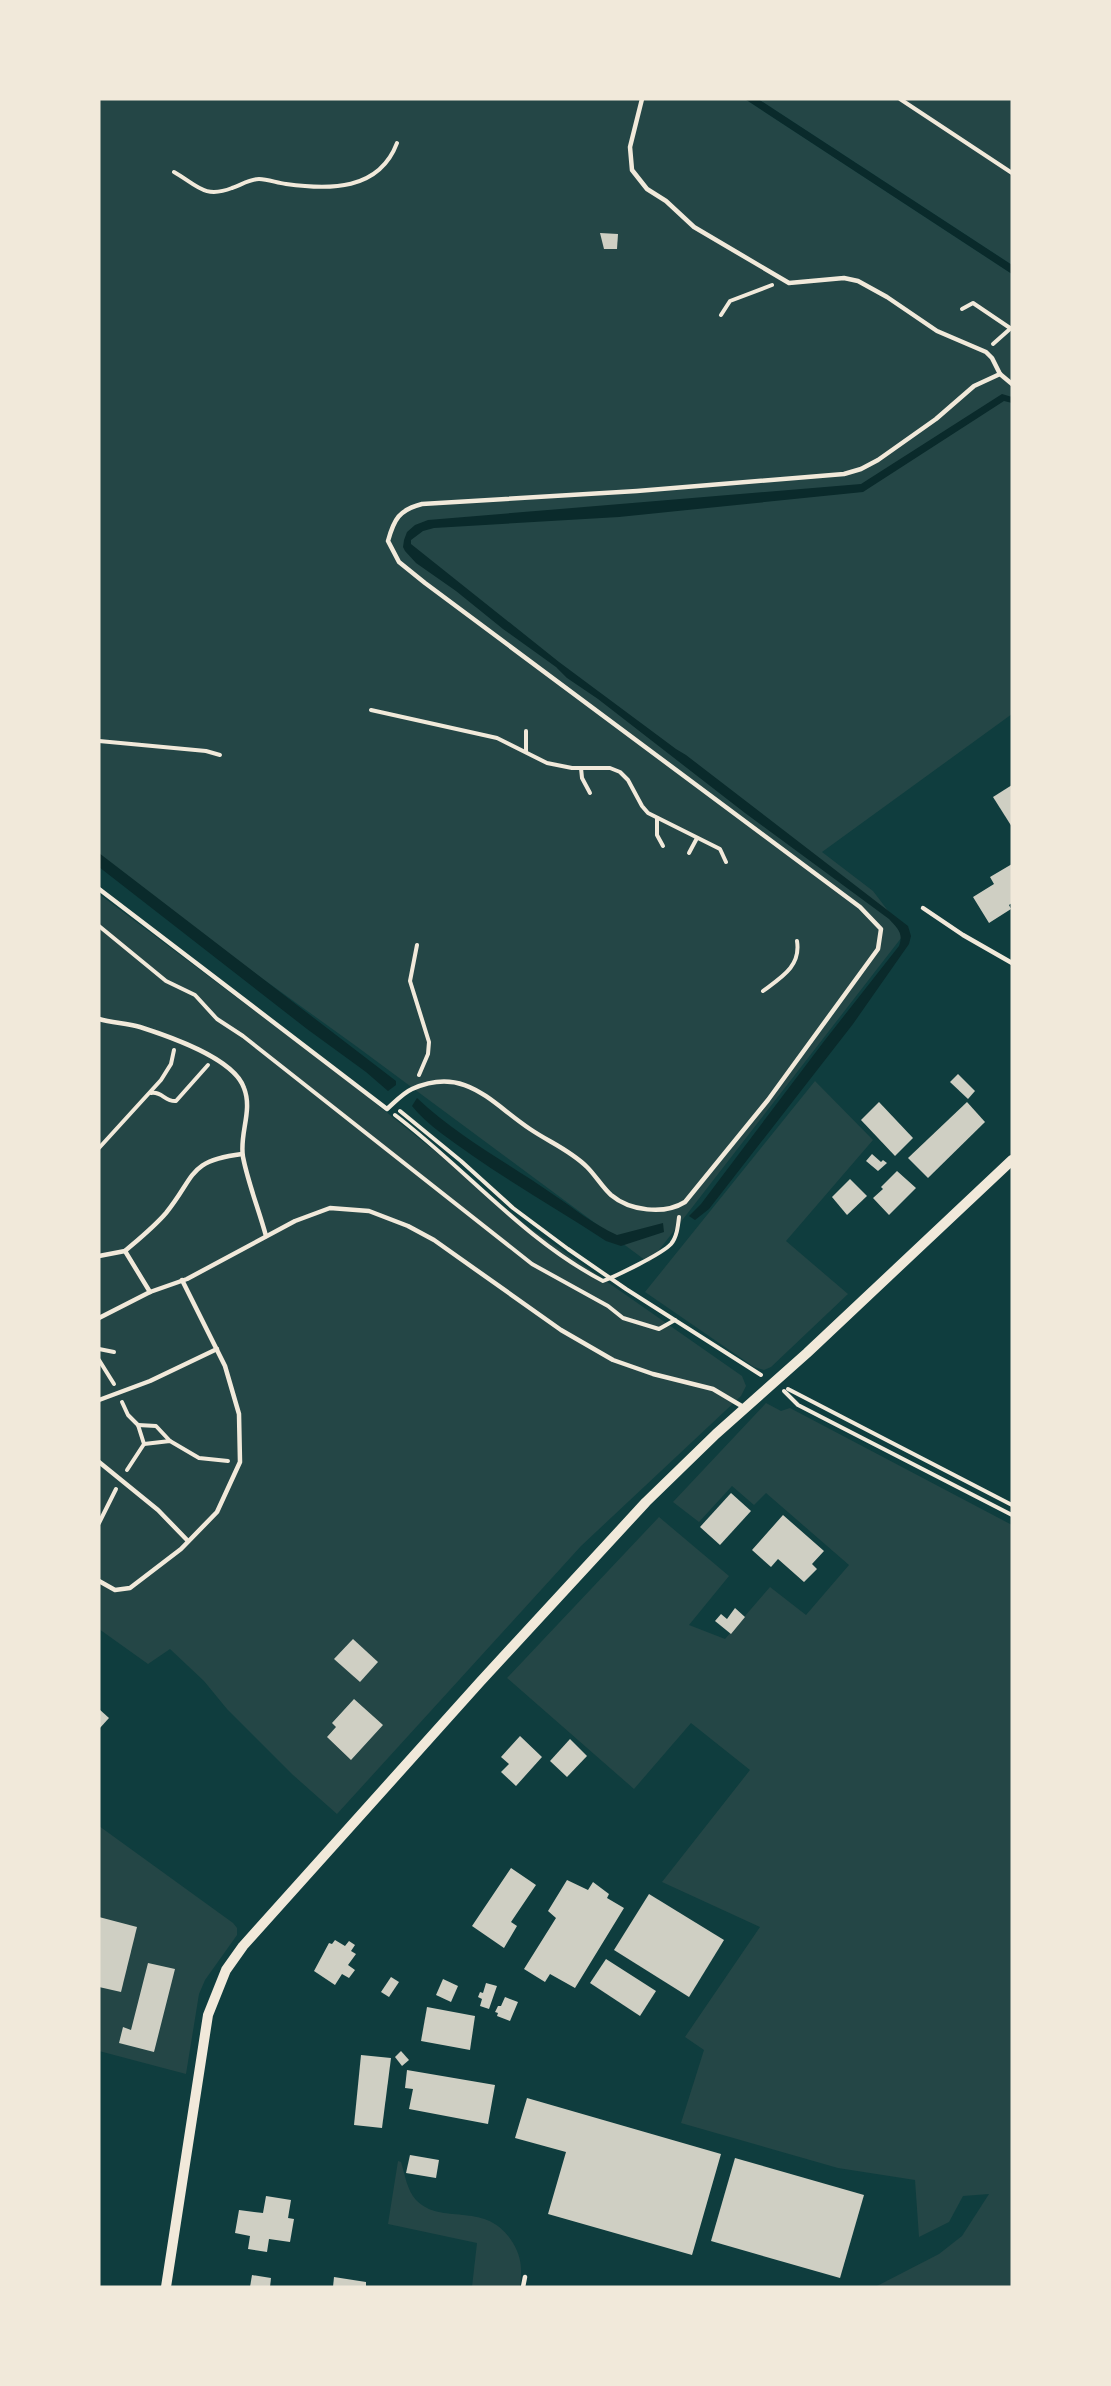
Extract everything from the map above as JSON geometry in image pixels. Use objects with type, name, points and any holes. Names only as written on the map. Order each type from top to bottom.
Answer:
[{"type":"street","points":[[166,2287],[203,2040],[212,2001],[226,1970],[256,1932],[646,1502],[1012,1161]]},
{"type":"lane","points":[[642,99],[630,147],[632,170],[638,179],[694,227],[740,253],[780,280],[789,283],[844,278],[858,281],[887,297],[937,331],[986,352],[992,358],[1000,374],[1012,384]]},
{"type":"lane","points":[[99,889],[390,1107],[411,1089],[446,1082],[470,1085],[531,1130],[568,1151],[622,1202],[653,1209],[668,1209],[685,1202],[768,1100],[878,949],[881,929],[860,907],[399,562],[388,541],[393,525],[408,508],[422,504],[637,491],[844,474],[861,469],[878,460],[936,419],[974,386],[1000,374]]},
{"type":"lane","points":[[923,908],[963,935],[1012,963]]},
{"type":"lane","points":[[99,1019],[138,1026],[177,1040],[215,1060],[239,1078],[244,1088],[247,1116],[242,1154],[266,1236]]},
{"type":"lane","points":[[99,1256],[125,1251],[165,1214],[192,1175],[203,1164],[212,1159],[242,1154]]},
{"type":"lane","points":[[99,1318],[150,1292],[182,1280],[295,1221],[330,1208],[369,1211],[408,1226],[434,1240],[561,1330],[613,1360],[653,1374],[714,1389],[745,1408]]},
{"type":"lane","points":[[125,1251],[150,1292]]},
{"type":"lane","points":[[99,1581],[115,1590],[130,1588],[188,1541],[217,1512],[240,1462],[239,1414],[225,1366],[182,1280]]},
{"type":"lane","points":[[99,1400],[150,1381],[217,1349]]},
{"type":"lane","points":[[99,1462],[158,1510],[188,1541]]},
{"type":"lane","points":[[523,2287],[525,2277]]},
{"type":"path","points":[[900,99],[1012,173]]},
{"type":"path","points":[[174,172],[196,188],[214,192],[259,179],[311,187],[342,187],[368,178],[380,169],[390,160],[397,143]]},
{"type":"path","points":[[721,315],[729,301],[780,280]]},
{"type":"path","points":[[962,309],[973,303],[1011,328],[986,352]]},
{"type":"path","points":[[371,710],[497,738],[526,751],[539,761],[565,767],[610,768],[620,772],[633,787],[642,806],[657,818],[720,849],[726,862]]},
{"type":"path","points":[[526,731],[526,751]]},
{"type":"path","points":[[99,741],[206,751],[220,755]]},
{"type":"path","points":[[581,768],[582,778],[590,793]]},
{"type":"path","points":[[657,818],[657,835],[663,846]]},
{"type":"path","points":[[689,853],[697,838]]},
{"type":"path","points":[[99,926],[166,981],[195,995],[218,1019],[448,1196],[532,1264],[608,1306],[623,1318],[659,1329],[675,1320]]},
{"type":"path","points":[[763,991],[792,967],[798,953],[797,940]]},
{"type":"path","points":[[411,1089],[424,1065],[429,1042],[410,981],[417,945]]},
{"type":"path","points":[[99,1148],[167,1072],[177,1040]]},
{"type":"path","points":[[150,1093],[159,1093],[168,1100],[176,1101],[215,1060]]},
{"type":"path","points":[[390,1107],[511,1218],[582,1270],[603,1281],[627,1271],[669,1246],[677,1233],[685,1202]]},
{"type":"path","points":[[390,1107],[461,1161],[513,1208],[610,1278],[675,1320],[774,1382],[1012,1505]]},
{"type":"path","points":[[99,1349],[114,1352]]},
{"type":"path","points":[[99,1360],[119,1393],[128,1415],[138,1425],[144,1444]]},
{"type":"path","points":[[774,1382],[798,1405],[1012,1515]]},
{"type":"path","points":[[138,1425],[156,1426],[170,1441],[199,1458],[240,1462]]},
{"type":"path","points":[[144,1444],[170,1441]]},
{"type":"path","points":[[99,1523],[121,1479],[144,1444]]},
{"type":"shaded area","points":[[99,99],[745,99],[1012,274],[1012,714],[822,852],[873,891],[905,933],[649,1263],[356,1046],[99,861]]},
{"type":"shaded area","points":[[745,99],[758,99],[1012,265],[1012,274]]},
{"type":"shaded area","points":[[758,99],[1012,99],[1012,265]]},
{"type":"shaded area","points":[[1002,394],[1012,397],[1012,403],[1004,401],[863,492],[619,517],[434,528],[423,531],[411,540],[411,544],[559,662],[686,755],[908,926],[911,936],[909,944],[853,1024],[709,1209],[695,1220],[689,1216],[701,1204],[899,946],[901,938],[899,931],[889,919],[745,813],[456,591],[416,563],[405,551],[404,540],[407,532],[415,525],[428,520],[861,484]]},
{"type":"shaded area","points":[[99,853],[396,1081],[396,1085],[388,1091],[99,867]]},
{"type":"shaded area","points":[[99,894],[344,1078],[530,1228],[742,1376],[746,1386],[741,1396],[581,1546],[337,1814],[293,1775],[227,1709],[204,1681],[170,1649],[148,1664],[99,1629]]},
{"type":"shaded area","points":[[815,1081],[873,1140],[786,1241],[848,1294],[771,1367],[764,1370],[754,1367],[645,1292]]},
{"type":"shaded area","points":[[417,1098],[466,1137],[608,1231],[617,1235],[663,1223],[664,1232],[621,1246],[606,1241],[489,1167],[440,1132],[412,1106]]},
{"type":"shaded area","points":[[766,1403],[781,1411],[790,1408],[1012,1525],[1012,2287],[875,2287],[939,2254],[962,2236],[989,2194],[963,2196],[949,2222],[919,2237],[915,2180],[838,2168],[681,2123],[704,2050],[685,2037],[760,1927],[662,1882],[750,1770],[691,1723],[634,1789],[507,1678],[659,1517],[729,1576],[689,1625],[725,1639],[770,1587],[806,1615],[849,1565],[766,1493],[754,1505],[732,1486],[699,1522],[673,1502]]},
{"type":"shaded area","points":[[99,1826],[237,1928],[237,1935],[205,1980],[199,1994],[186,2074],[99,2051]]},
{"type":"shaded area","points":[[398,2161],[401,2162],[410,2192],[427,2208],[438,2212],[478,2217],[502,2230],[513,2243],[520,2259],[520,2287],[472,2287],[477,2243],[388,2224]]},
{"type":"building","points":[[600,233],[618,234],[617,249],[604,249]]},
{"type":"building","points":[[1012,785],[1012,827],[993,797]]},
{"type":"building","points":[[1012,864],[1012,903],[1009,905],[1011,909],[989,923],[973,897],[994,884],[990,877]]},
{"type":"building","points":[[958,1074],[975,1091],[968,1099],[950,1082]]},
{"type":"building","points":[[879,1102],[913,1138],[895,1156],[861,1120]]},
{"type":"building","points":[[967,1102],[985,1122],[928,1178],[908,1158]]},
{"type":"building","points":[[872,1154],[881,1162],[883,1160],[887,1163],[878,1171],[866,1161]]},
{"type":"building","points":[[897,1171],[916,1188],[889,1215],[873,1198]]},
{"type":"building","points":[[850,1179],[867,1196],[847,1215],[832,1197]]},
{"type":"building","points":[[731,1493],[751,1511],[720,1545],[700,1527]]},
{"type":"building","points":[[783,1515],[824,1551],[812,1564],[817,1569],[804,1582],[778,1559],[771,1567],[752,1550]]},
{"type":"building","points":[[735,1608],[745,1617],[731,1634],[715,1621],[721,1614],[727,1619]]},
{"type":"building","points":[[353,1639],[378,1662],[360,1682],[334,1659]]},
{"type":"building","points":[[354,1699],[383,1725],[351,1760],[327,1737],[336,1727],[332,1723]]},
{"type":"building","points":[[99,1709],[109,1718],[99,1729]]},
{"type":"building","points":[[520,1736],[542,1757],[516,1786],[501,1772],[509,1764],[501,1757]]},
{"type":"building","points":[[570,1739],[587,1756],[567,1777],[550,1761]]},
{"type":"building","points":[[511,1868],[536,1885],[511,1922],[517,1926],[504,1948],[472,1926]]},
{"type":"building","points":[[567,1880],[588,1890],[593,1882],[609,1894],[607,1898],[624,1908],[575,1988],[550,1974],[545,1982],[524,1969],[556,1918],[548,1911]]},
{"type":"building","points":[[649,1894],[724,1940],[689,1997],[614,1950]]},
{"type":"building","points":[[99,1917],[137,1927],[121,1992],[99,1987]]},
{"type":"building","points":[[335,1940],[345,1946],[349,1941],[355,1945],[351,1951],[356,1954],[348,1965],[355,1970],[349,1978],[342,1974],[335,1985],[314,1971],[329,1943],[332,1944]]},
{"type":"building","points":[[606,1959],[656,1991],[640,2016],[590,1983]]},
{"type":"building","points":[[148,1963],[175,1969],[154,2052],[119,2043],[123,2027],[131,2030]]},
{"type":"building","points":[[391,1977],[399,1982],[389,1997],[381,1992]]},
{"type":"building","points":[[443,1979],[458,1986],[451,2002],[436,1995]]},
{"type":"building","points":[[486,1983],[497,1986],[489,2009],[480,2006],[482,1999],[478,1997],[480,1992],[483,1993]]},
{"type":"building","points":[[505,1997],[518,2002],[510,2021],[497,2016],[498,2013],[495,2012]]},
{"type":"building","points":[[427,2007],[475,2016],[470,2050],[421,2041]]},
{"type":"building","points":[[401,2051],[409,2060],[402,2066],[395,2057]]},
{"type":"building","points":[[361,2055],[391,2058],[382,2128],[354,2125]]},
{"type":"building","points":[[407,2070],[495,2085],[488,2124],[409,2109],[413,2089],[405,2088]]},
{"type":"building","points":[[527,2098],[721,2154],[692,2255],[548,2214],[566,2152],[515,2138]]},
{"type":"building","points":[[410,2155],[439,2160],[436,2178],[406,2173]]},
{"type":"building","points":[[735,2158],[864,2195],[840,2278],[711,2241]]},
{"type":"building","points":[[266,2196],[291,2200],[288,2218],[294,2219],[290,2242],[269,2239],[267,2252],[248,2249],[250,2236],[235,2233],[239,2210],[263,2213]]},
{"type":"building","points":[[252,2275],[271,2278],[270,2287],[250,2287]]},
{"type":"building","points":[[334,2277],[366,2282],[366,2287],[333,2287]]}]
